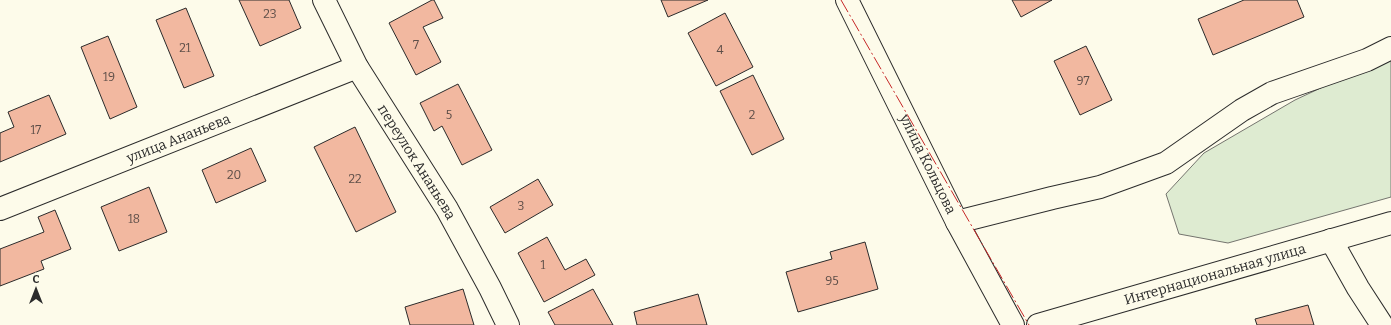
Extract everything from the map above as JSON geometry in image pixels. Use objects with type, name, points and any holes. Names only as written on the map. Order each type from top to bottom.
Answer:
[{"type":"street","name":"переулок Ананьева","points":[[324,0],[357,67],[448,210],[508,325]]},
{"type":"street","name":"улица Кольцова","points":[[847,0],[957,222],[1013,325]]},
{"type":"street","points":[[957,222],[1100,187],[1166,162],[1242,110],[1272,93],[1367,60],[1391,48]]},
{"type":"street","name":"улица Ананьева","points":[[0,210],[357,67]]},
{"type":"street","name":"Интернациональная улица","points":[[1038,325],[1391,223]]},
{"type":"street","points":[[1331,240],[1358,288],[1382,325]]},
{"type":"green space","points":[[1391,55],[1391,197],[1228,243],[1179,234],[1166,194],[1204,153],[1295,100]]},
{"type":"building","points":[[239,0],[289,0],[301,28],[260,46]]},
{"type":"building","points":[[434,0],[443,18],[423,27],[441,62],[416,75],[389,23]]},
{"type":"building","points":[[661,0],[708,0],[668,17]]},
{"type":"building","points":[[1012,0],[1052,0],[1021,17]]},
{"type":"building","points":[[1244,0],[1297,0],[1304,17],[1213,55],[1198,19]]},
{"type":"building","points":[[186,8],[214,76],[184,88],[156,20]]},
{"type":"building","points":[[725,13],[753,67],[716,86],[688,33]]},
{"type":"building","points":[[108,36],[137,107],[110,119],[81,47]]},
{"type":"building","points":[[1086,46],[1112,100],[1080,115],[1054,61]]},
{"type":"building","points":[[753,75],[784,139],[752,155],[720,91]]},
{"type":"building","points":[[458,84],[492,150],[462,165],[442,126],[434,131],[420,103]]},
{"type":"building","points":[[49,95],[66,134],[0,162],[0,133],[14,127],[8,112]]},
{"type":"building","points":[[355,127],[396,212],[356,232],[314,147]]},
{"type":"building","points":[[251,148],[266,181],[216,203],[202,170]]},
{"type":"building","points":[[538,179],[553,205],[505,233],[490,207]]},
{"type":"building","points":[[149,187],[167,232],[119,251],[101,207]]},
{"type":"building","points":[[55,210],[71,249],[41,261],[44,269],[0,286],[0,249],[44,232],[38,217]]},
{"type":"building","points":[[547,237],[565,270],[586,259],[595,275],[544,302],[518,253]]},
{"type":"building","points":[[865,242],[878,289],[798,312],[786,272],[832,259],[830,252]]},
{"type":"building","points":[[463,289],[474,325],[410,325],[405,307]]},
{"type":"building","points":[[593,289],[613,325],[555,325],[548,312]]},
{"type":"building","points":[[698,294],[707,325],[637,325],[634,312]]},
{"type":"building","points":[[1308,305],[1314,325],[1257,325],[1255,319]]},
{"type":"power","points":[[841,0],[1029,325]]}]
